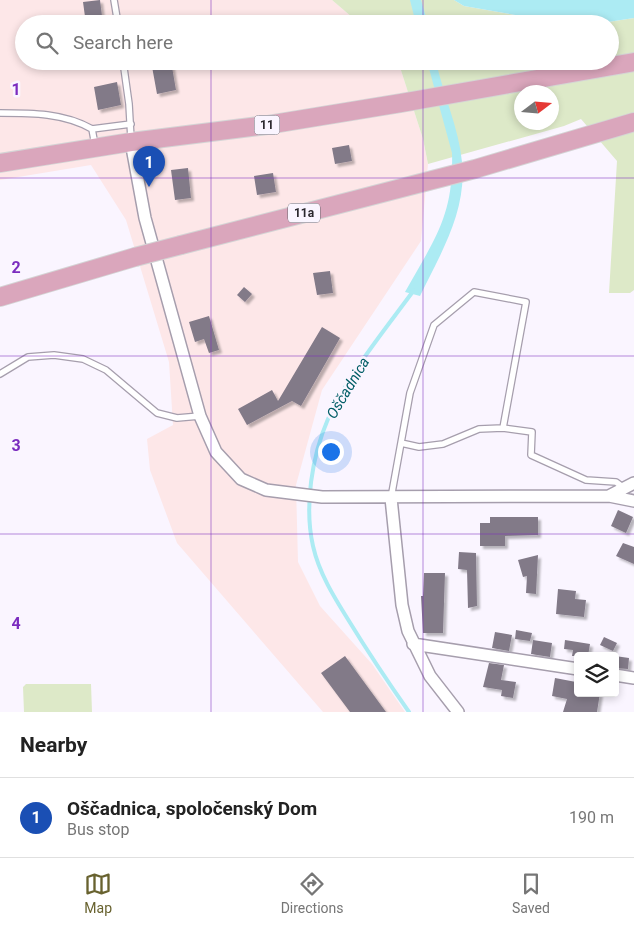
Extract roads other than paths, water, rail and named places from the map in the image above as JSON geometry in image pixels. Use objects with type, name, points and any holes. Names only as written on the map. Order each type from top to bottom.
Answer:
[{"type":"main road","name":"11","points":[[619,65],[634,62]]},
{"type":"main road","name":"11","points":[[0,163],[131,142],[267,125],[476,91],[590,70]]},
{"type":"main road","name":"11a","points":[[0,296],[135,257],[475,169],[634,122]]},
{"type":"street","points":[[131,142],[145,218],[200,416],[216,452],[241,479],[266,490],[302,496],[391,498],[609,496],[634,501]]},
{"type":"street","points":[[609,496],[629,485]]},
{"type":"street","points":[[391,498],[403,611],[408,631],[430,676],[458,712]]},
{"type":"street","points":[[414,644],[574,669]]},
{"type":"street","points":[[619,676],[634,678]]},
{"type":"lane","points":[[114,0],[116,15]]},
{"type":"lane","points":[[124,70],[131,142]]},
{"type":"lane","points":[[0,113],[56,116],[82,123],[92,129],[130,124]]},
{"type":"lane","points":[[92,129],[95,148]]},
{"type":"lane","points":[[391,498],[410,393],[434,325],[474,292],[526,302],[503,428]]},
{"type":"lane","points":[[0,374],[28,357],[54,355],[83,359],[106,370],[157,413],[177,418],[200,416]]},
{"type":"lane","points":[[401,443],[420,446],[443,444],[479,429],[503,428],[532,432],[531,455],[586,480],[629,485]]},
{"type":"water","points":[[410,0],[421,0],[425,15],[414,15]]},
{"type":"water","points":[[454,0],[634,0],[634,18],[619,20],[619,15],[516,15],[464,6]]},
{"type":"water","points":[[429,70],[439,70],[458,137],[462,162],[461,198],[444,248],[420,296],[405,292],[433,242],[446,211],[452,175],[452,153]]},
{"type":"waterway","name":"Oščadnica","points":[[409,712],[363,644],[328,585],[319,566],[313,546],[309,514],[314,465],[322,433],[328,419],[346,385],[414,290]]},
{"type":"place","name":"Oščadnica, spoločenský Dom","points":[[149,187]]}]
